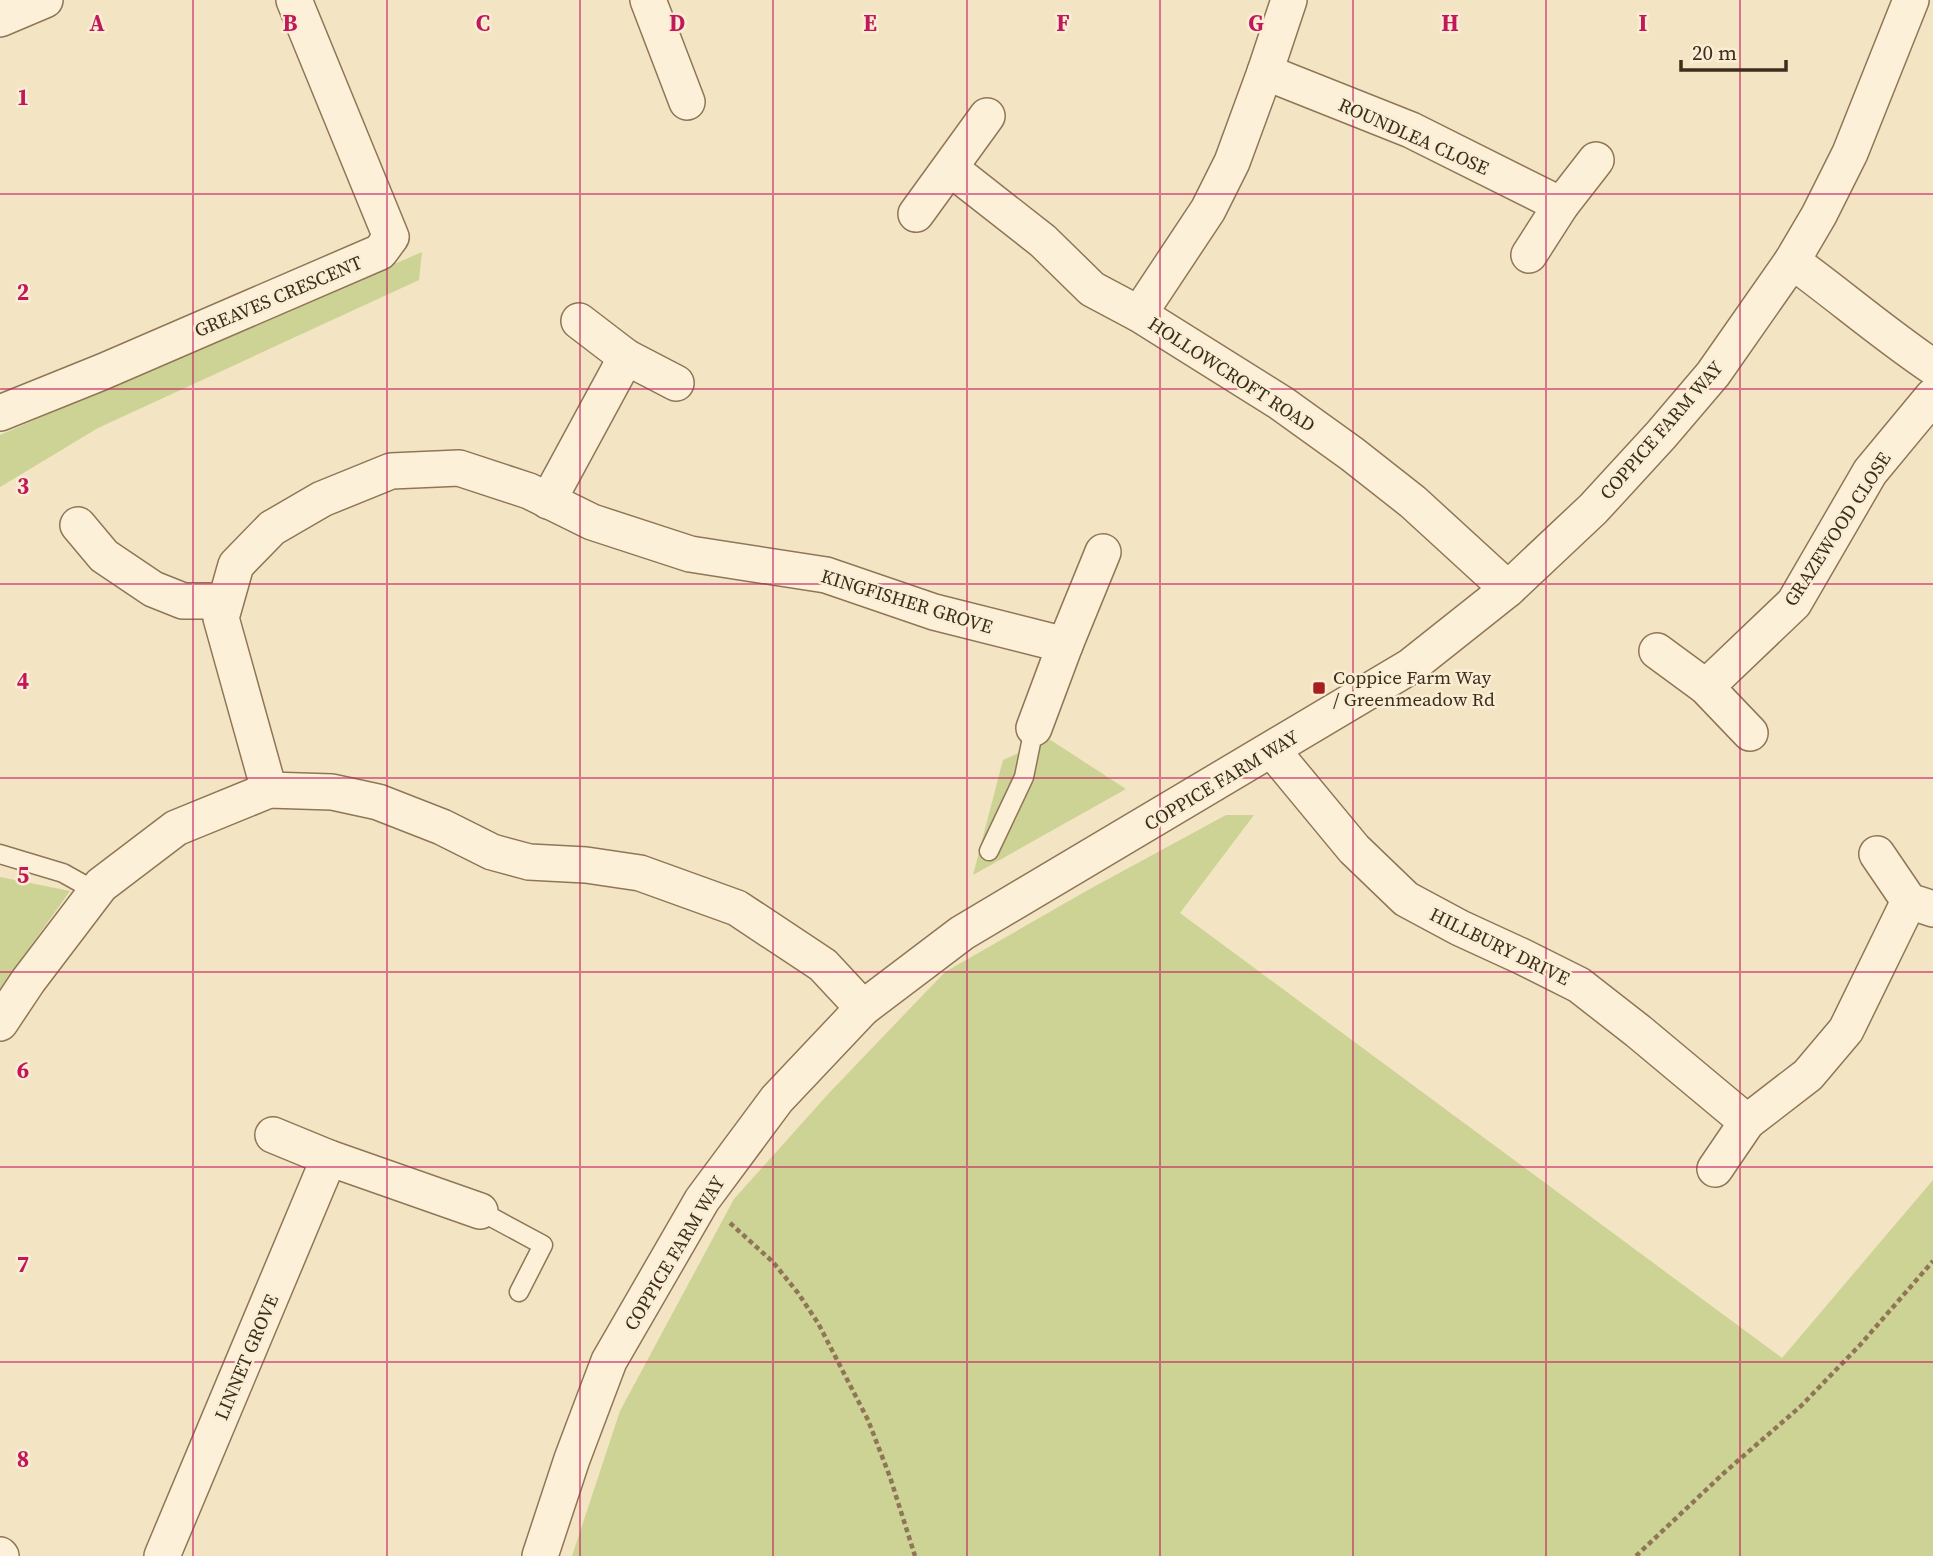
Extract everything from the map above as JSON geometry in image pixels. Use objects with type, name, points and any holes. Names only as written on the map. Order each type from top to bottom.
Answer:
[{"type":"street","points":[[0,19],[45,0]]},
{"type":"street","name":"GREAVES CRESCENT","points":[[0,413],[380,251],[391,237],[294,0]]},
{"type":"street","points":[[648,0],[687,102]]},
{"type":"street","points":[[1139,314],[1208,210],[1233,162],[1289,0]]},
{"type":"street","name":"COPPICE FARM WAY","points":[[540,1556],[572,1459],[609,1361],[702,1200],[777,1099],[863,1008],[962,933],[1411,666],[1508,589],[1592,509],[1713,374],[1792,261],[1850,153],[1911,0]]},
{"type":"street","name":"ROUNDLEA CLOSE","points":[[1265,72],[1411,131],[1562,205]]},
{"type":"street","points":[[916,214],[988,116]]},
{"type":"street","points":[[1529,255],[1596,160]]},
{"type":"street","name":"HOLLOWCROFT ROAD","points":[[950,168],[1043,241],[1092,289],[1139,314],[1281,403],[1352,454],[1413,502],[1508,589]]},
{"type":"street","points":[[1792,261],[1933,367]]},
{"type":"street","points":[[579,321],[626,356],[676,383]]},
{"type":"street","points":[[548,501],[626,356]]},
{"type":"street","name":"GRAZEWOOD CLOSE","points":[[1706,687],[1794,603],[1870,472],[1933,396]]},
{"type":"street","name":"KINGFISHER GROVE","points":[[269,790],[221,618],[236,565],[272,528],[322,499],[391,471],[459,468],[529,491],[592,522],[690,554],[826,575],[934,612],[1065,645]]},
{"type":"street","points":[[78,525],[104,556],[153,589],[183,601],[225,601]]},
{"type":"street","points":[[1034,728],[1103,552]]},
{"type":"street","points":[[1657,651],[1706,687],[1750,733]]},
{"type":"street","name":"HILLBURY DRIVE","points":[[1272,750],[1354,849],[1406,899],[1579,985],[1747,1122]]},
{"type":"street","points":[[0,1023],[28,981],[102,885],[176,828],[269,790],[332,792],[378,802],[442,827],[492,852],[529,862],[586,865],[640,873],[737,908],[823,965],[863,1008]]},
{"type":"street","points":[[1715,1169],[1747,1122],[1808,1075],[1846,1030],[1921,905],[1877,854]]},
{"type":"street","points":[[273,1135],[480,1211]]},
{"type":"street","name":"LINNET GROVE","points":[[162,1556],[329,1157]]},
{"type":"lane","points":[[989,851],[1024,777],[1034,728]]},
{"type":"lane","points":[[0,853],[62,873],[97,892]]},
{"type":"lane","points":[[480,1211],[543,1245],[519,1292]]},
{"type":"path","points":[[702,1200],[773,1262],[818,1323],[868,1420],[890,1477],[915,1556]]},
{"type":"path","points":[[1636,1556],[1725,1472],[1801,1406],[1860,1345],[1933,1261]]},
{"type":"green space","points":[[422,252],[419,280],[98,428],[0,487],[0,435]]},
{"type":"green space","points":[[1049,739],[1126,789],[973,875],[1003,760]]},
{"type":"green space","points":[[1226,815],[1254,815],[1180,913],[1782,1358],[1933,1180],[1933,1556],[572,1556],[620,1411],[734,1199],[830,1092],[945,972]]},
{"type":"green space","points":[[0,877],[70,891],[0,989]]},
{"type":"place","name":"Coppice Farm Way / Greenmeadow Rd","points":[[1319,688]]}]
